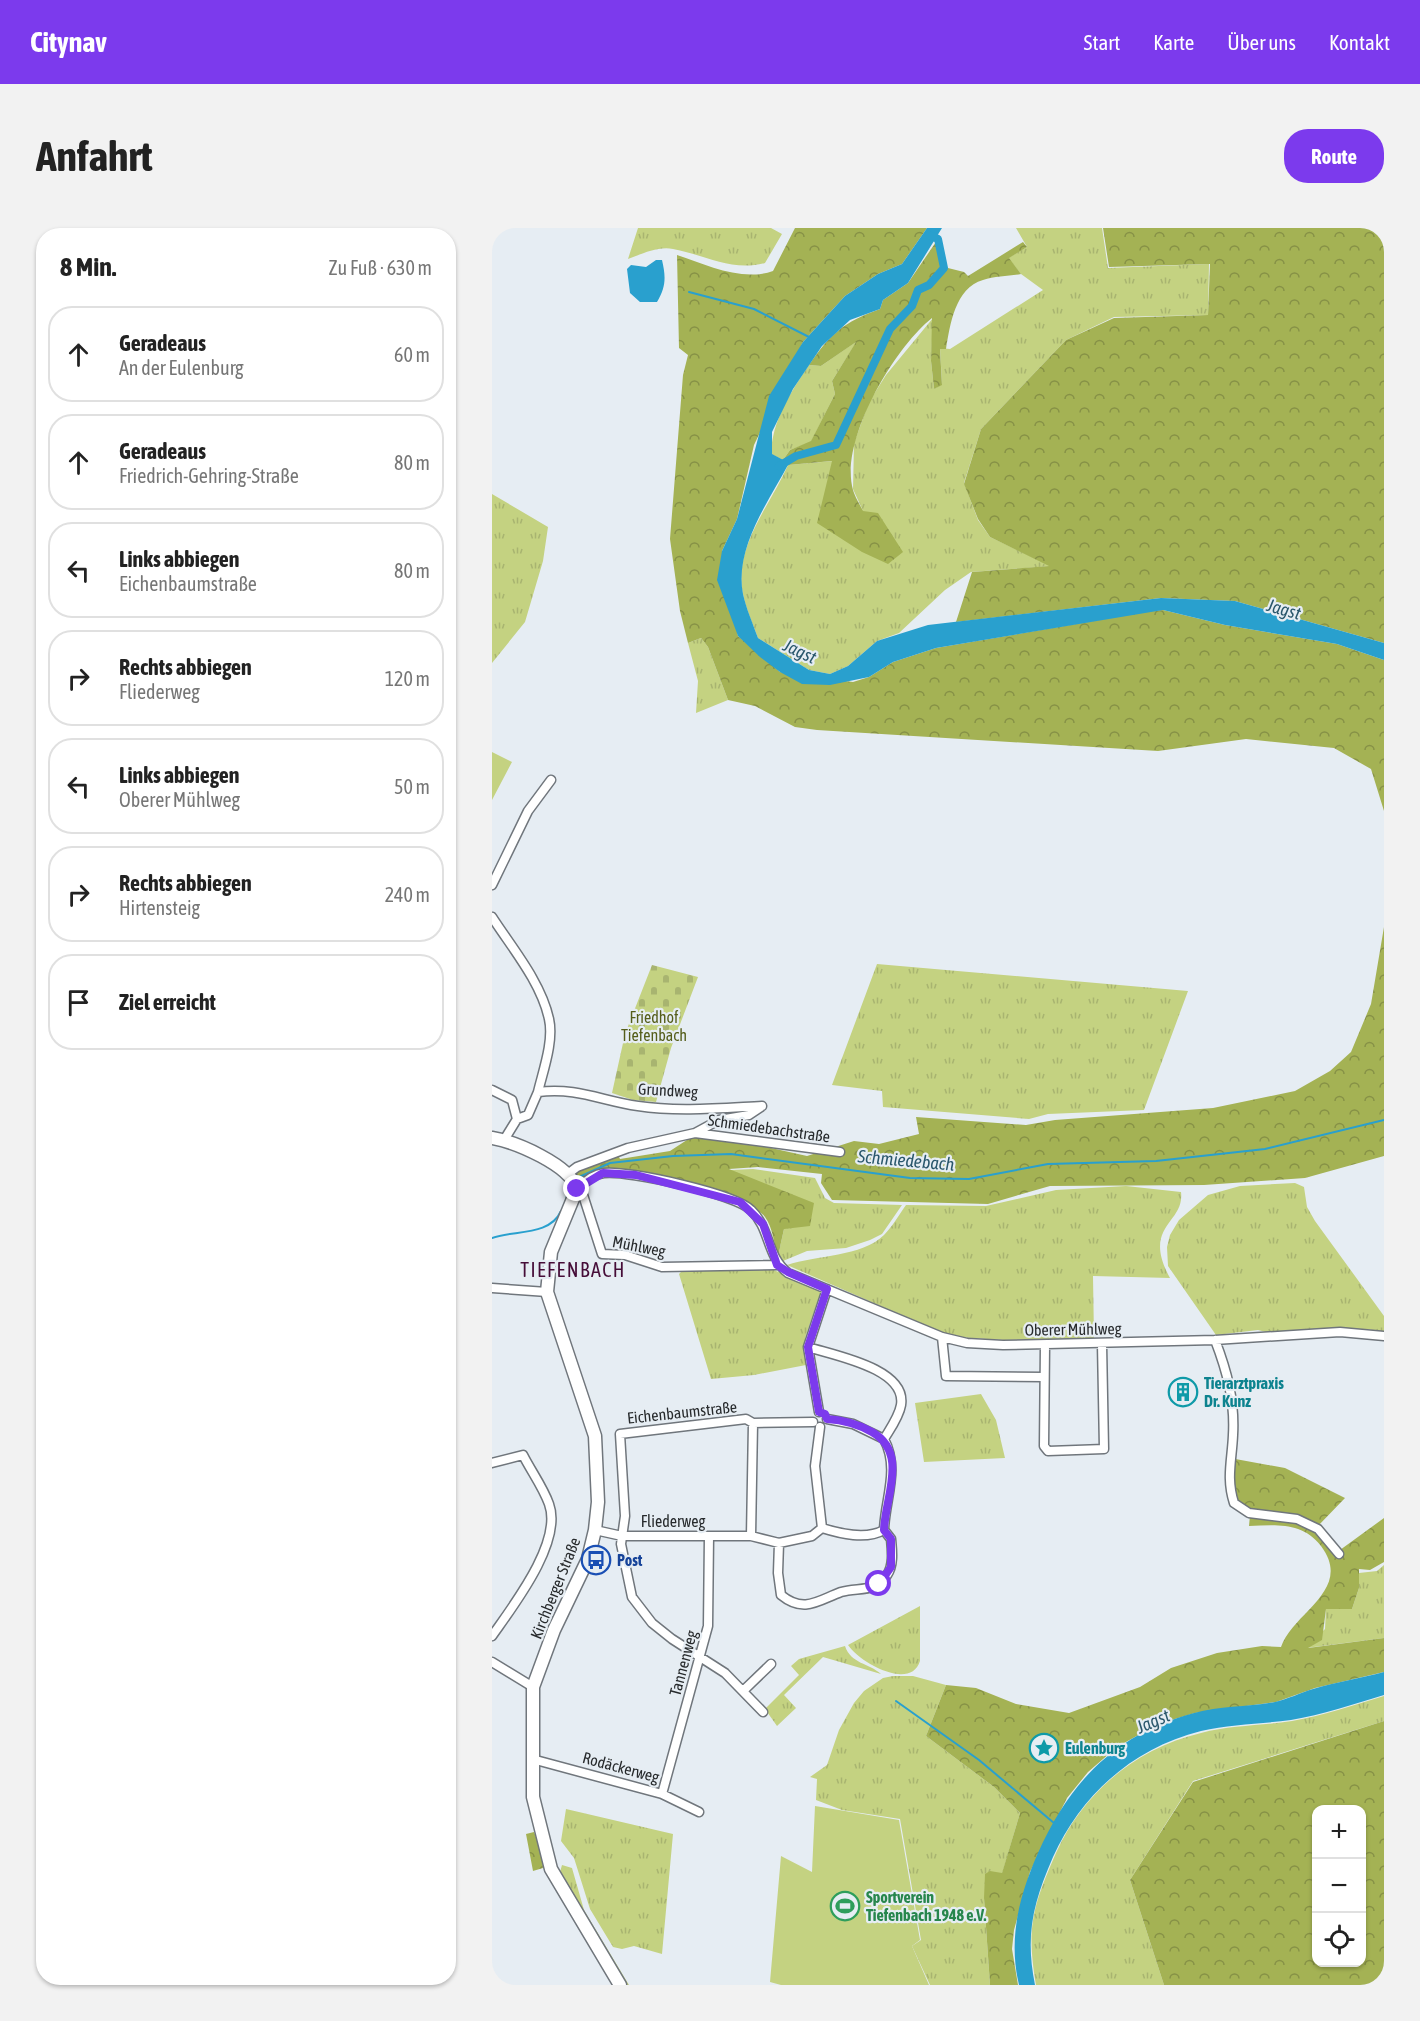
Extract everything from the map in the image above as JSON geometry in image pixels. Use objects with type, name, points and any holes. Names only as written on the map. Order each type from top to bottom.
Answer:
[{"type":"main road","points":[[498,1139],[573,1180]]},
{"type":"main road","name":"Kirchberger Straße","points":[[573,1180],[551,1252],[547,1292],[595,1436],[598,1502],[595,1530],[588,1559],[554,1630],[533,1687],[533,1797],[551,1869],[620,1985]]},
{"type":"street","points":[[492,885],[528,811],[551,780]]},
{"type":"street","points":[[492,917],[540,992],[550,1020],[546,1056],[538,1092],[528,1115],[517,1119],[498,1139]]},
{"type":"street","points":[[492,1090],[512,1100],[517,1119]]},
{"type":"street","name":"Grundweg","points":[[538,1092],[554,1090],[578,1092],[637,1106],[762,1107]]},
{"type":"street","name":"Schmiedebachstraße","points":[[573,1180],[577,1167],[628,1148],[694,1133],[719,1120],[748,1115],[762,1107]]},
{"type":"street","name":"Schmiedebachstraße","points":[[694,1133],[840,1152]]},
{"type":"street","points":[[573,1180],[603,1173],[636,1175],[740,1202],[763,1224],[777,1265]]},
{"type":"street","name":"Mühlweg","points":[[573,1180],[584,1195],[602,1254],[625,1255],[662,1267],[777,1265]]},
{"type":"street","name":"Oberer Mühlweg","points":[[777,1265],[788,1272],[942,1337],[967,1343],[1102,1344],[1340,1332],[1384,1336]]},
{"type":"street","points":[[492,1288],[547,1292]]},
{"type":"street","points":[[819,1412],[808,1347],[827,1289]]},
{"type":"street","points":[[942,1337],[946,1376],[1044,1377]]},
{"type":"street","points":[[1215,1340],[1229,1380],[1232,1401],[1233,1436],[1228,1473],[1234,1503],[1249,1514],[1297,1519],[1318,1528],[1339,1554]]},
{"type":"street","points":[[1045,1344],[1044,1446],[1048,1451],[1104,1449],[1102,1344]]},
{"type":"street","points":[[808,1347],[872,1366],[889,1378],[901,1398],[901,1406],[884,1439]]},
{"type":"street","points":[[819,1412],[825,1414],[827,1419]]},
{"type":"street","points":[[819,1412],[813,1416],[816,1424],[815,1466],[822,1528],[851,1535],[877,1534],[884,1530]]},
{"type":"street","name":"Eichenbaumstraße","points":[[622,1536],[625,1516],[620,1434],[746,1419],[753,1423],[816,1424]]},
{"type":"street","points":[[779,1544],[778,1573],[782,1595],[790,1602],[820,1603],[843,1592],[868,1589],[887,1576],[891,1567],[891,1539],[884,1530],[886,1500],[892,1486],[892,1458],[884,1439],[853,1424],[827,1419],[816,1424]]},
{"type":"street","points":[[751,1536],[753,1423]]},
{"type":"street","points":[[492,1463],[523,1455],[550,1505],[550,1523],[538,1563],[492,1636]]},
{"type":"street","name":"Fliederweg","points":[[595,1530],[622,1536],[751,1536],[779,1544],[812,1536],[822,1528]]},
{"type":"street","points":[[622,1536],[621,1544],[632,1597],[652,1623],[725,1673],[764,1712]]},
{"type":"street","name":"Tannenweg","points":[[662,1794],[708,1626],[709,1536]]},
{"type":"street","points":[[492,1662],[533,1687]]},
{"type":"street","points":[[744,1690],[771,1665]]},
{"type":"street","name":"Rodäckerweg","points":[[532,1759],[662,1794],[699,1812]]},
{"type":"green space","points":[[638,228],[771,228],[782,234],[765,263],[741,265],[719,262],[667,248],[628,259]]},
{"type":"green space","points":[[795,228],[927,228],[902,264],[878,274],[845,296],[803,342],[754,445],[737,519],[722,551],[738,636],[780,672],[853,682],[869,677],[893,662],[936,648],[1163,610],[1225,625],[1337,644],[1384,660],[1384,811],[1371,769],[1334,748],[1246,739],[1158,751],[817,730],[795,727],[755,706],[728,700],[708,647],[701,638],[688,643],[680,611],[670,539],[683,375],[688,355],[679,348],[677,255],[725,271],[749,275],[761,274],[773,271]]},
{"type":"green space","points":[[1016,228],[1102,228],[1108,268],[1209,264],[1208,315],[1114,317],[1066,340],[981,429],[964,483],[978,520],[990,537],[1051,566],[971,572],[945,590],[899,633],[877,641],[848,666],[830,674],[809,670],[758,638],[746,605],[741,577],[743,560],[755,527],[788,465],[833,461],[863,511],[853,489],[854,443],[869,402],[886,375],[933,318],[931,361],[934,389],[942,384],[940,348],[950,349],[1043,290],[1021,274],[1008,258],[1027,247]]},
{"type":"green space","points":[[1103,228],[1384,228],[1384,643],[1235,601],[1161,598],[956,622],[972,572],[1049,566],[990,537],[978,519],[964,484],[981,429],[1066,340],[1114,318],[1208,315],[1210,264],[1109,267]]},
{"type":"green space","points":[[938,239],[944,267],[964,272],[968,276],[1023,242],[1027,247],[1009,258],[1021,274],[983,280],[974,284],[960,299],[955,308],[946,349],[940,349],[942,385],[934,389],[931,361],[932,318],[917,332],[887,373],[862,422],[854,447],[851,470],[853,490],[863,511],[878,513],[903,552],[888,564],[862,552],[817,523],[832,461],[788,465],[789,463],[783,460],[790,450],[811,441],[835,394],[832,381],[856,342],[821,366],[809,365],[839,330],[880,309],[883,300],[908,283]]},
{"type":"green space","points":[[857,341],[832,381],[835,394],[811,442],[790,450],[783,460],[771,454],[778,419],[809,365],[821,366]]},
{"type":"green space","points":[[492,494],[548,527],[543,561],[525,622],[492,663]]},
{"type":"green space","points":[[701,638],[708,647],[728,700],[696,713],[698,681],[688,643]]},
{"type":"green space","points":[[492,752],[512,762],[492,800]]},
{"type":"green space","points":[[1384,927],[1384,1156],[1305,1178],[1204,1185],[1050,1186],[988,1204],[832,1200],[821,1183],[822,1174],[758,1167],[729,1169],[814,1203],[810,1226],[784,1229],[778,1256],[768,1221],[755,1209],[740,1201],[674,1179],[634,1170],[609,1169],[580,1179],[575,1172],[618,1155],[620,1159],[670,1151],[693,1136],[748,1143],[807,1156],[854,1141],[879,1144],[919,1134],[916,1117],[1026,1125],[1055,1120],[1213,1108],[1295,1091],[1330,1071],[1351,1052],[1371,1004]]},
{"type":"green space","points":[[877,964],[1188,991],[1144,1110],[1048,1114],[1029,1119],[883,1107],[882,1091],[832,1085]]},
{"type":"green space","name":"Friedhof Tiefenbach","points":[[652,965],[698,977],[671,1048],[656,1102],[633,1100],[612,1093],[625,1034]]},
{"type":"green space","points":[[753,1169],[815,1178],[825,1198],[834,1203],[902,1205],[882,1234],[870,1240],[846,1248],[807,1251],[783,1261],[778,1256],[784,1229],[731,1170]]},
{"type":"green space","points":[[1295,1183],[1304,1187],[1307,1207],[1315,1221],[1384,1316],[1384,1332],[1366,1329],[1266,1332],[1258,1330],[1216,1335],[1168,1266],[1167,1247],[1170,1235],[1179,1220],[1208,1195],[1240,1186]]},
{"type":"green space","points":[[1126,1186],[1181,1192],[1177,1211],[1166,1227],[1160,1247],[1162,1260],[1170,1278],[1093,1276],[1094,1338],[1004,1340],[956,1337],[787,1265],[864,1248],[887,1232],[906,1205],[986,1206],[1056,1190]]},
{"type":"green space","points":[[767,1267],[821,1291],[805,1338],[806,1365],[754,1375],[711,1379],[679,1274],[685,1268]]},
{"type":"green space","points":[[981,1394],[996,1420],[1005,1458],[924,1462],[915,1403]]},
{"type":"green space","points":[[1230,1458],[1285,1468],[1345,1498],[1317,1527],[1340,1550],[1384,1518],[1384,1562],[1370,1570],[1359,1569],[1359,1588],[1352,1609],[1326,1609],[1322,1640],[1308,1648],[1384,1638],[1384,1672],[1315,1688],[1276,1702],[1195,1713],[1158,1724],[1117,1747],[1088,1772],[1067,1798],[1030,1872],[1014,1930],[1012,1949],[1018,1985],[990,1985],[984,1898],[985,1874],[990,1871],[1002,1873],[1020,1813],[994,1787],[926,1736],[946,1685],[976,1688],[1016,1704],[1069,1713],[1140,1687],[1171,1668],[1217,1653],[1262,1646],[1281,1647],[1288,1634],[1326,1588],[1330,1575],[1329,1562],[1314,1538],[1298,1529],[1280,1526],[1249,1526],[1250,1515],[1237,1501]]},
{"type":"green space","points":[[1384,1565],[1384,1638],[1306,1648],[1325,1629],[1326,1609],[1352,1609],[1359,1588],[1359,1573],[1377,1571]]},
{"type":"green space","points":[[920,1606],[920,1661],[915,1670],[907,1674],[885,1671],[863,1659],[848,1645]]},
{"type":"green space","points":[[845,1646],[856,1660],[881,1674],[823,1657],[784,1695],[796,1708],[777,1726],[765,1709],[799,1675],[791,1666],[799,1659]]},
{"type":"green space","points":[[913,1676],[946,1685],[926,1736],[994,1787],[1020,1813],[1002,1874],[984,1898],[990,1985],[930,1985],[912,1946],[921,1940],[900,1819],[842,1810],[816,1800],[817,1779],[810,1777],[827,1765],[839,1730],[854,1703],[864,1691],[883,1678]]},
{"type":"green space","points":[[1384,1696],[1384,1721],[1193,1781],[1130,1880],[1164,1985],[1036,1985],[1032,1932],[1042,1888],[1067,1831],[1081,1811],[1114,1776],[1155,1750],[1177,1740],[1224,1728],[1303,1719]]},
{"type":"green space","points":[[1384,1721],[1384,1985],[1164,1985],[1130,1880],[1193,1782]]},
{"type":"green space","name":"Sportverein Tiefenbach 1948 e.V.","points":[[815,1806],[899,1820],[920,1940],[912,1946],[929,1985],[781,1985],[770,1982],[781,1856],[812,1872]]},
{"type":"green space","points":[[566,1809],[673,1834],[662,1954],[634,1946],[622,1949],[613,1947],[590,1909],[574,1858],[561,1841]]},
{"type":"green space","points":[[534,1832],[542,1853],[543,1868],[533,1871],[526,1834]]},
{"type":"green space","points":[[562,1865],[572,1868],[584,1910],[629,1985],[625,1985],[560,1872]]},
{"type":"water","points":[[927,228],[942,228],[908,283],[883,300],[880,309],[850,320],[822,346],[793,389],[772,432],[772,454],[789,463],[763,509],[748,542],[742,577],[744,599],[758,638],[809,670],[830,674],[848,666],[877,641],[928,625],[1161,598],[1235,601],[1384,643],[1384,660],[1337,644],[1225,625],[1163,610],[936,648],[893,662],[869,677],[830,685],[802,684],[780,672],[760,657],[738,636],[717,580],[722,551],[737,519],[769,396],[803,342],[845,296],[878,274],[902,264]]},
{"type":"water","points":[[656,260],[662,260],[665,277],[662,291],[657,302],[640,302],[630,293],[627,269],[631,265],[646,267]]},
{"type":"water","points":[[1384,1672],[1384,1695],[1303,1718],[1201,1731],[1153,1749],[1112,1777],[1078,1814],[1053,1857],[1040,1889],[1033,1920],[1031,1950],[1035,1985],[1019,1985],[1015,1934],[1025,1885],[1038,1853],[1065,1804],[1099,1764],[1141,1734],[1166,1722],[1214,1709],[1275,1702],[1322,1687]]},
{"type":"waterway","points":[[779,466],[796,456],[836,445],[890,329],[912,306],[918,290],[929,285],[944,268],[938,239],[929,235]]},
{"type":"waterway","points":[[689,292],[754,309],[809,337]]},
{"type":"waterway","name":"Schmiedebach","points":[[577,1178],[610,1163],[673,1156],[731,1154],[910,1178],[969,1179],[1048,1164],[1156,1161],[1265,1149],[1384,1120]]},
{"type":"waterway","name":"Schmiedebach","points":[[566,1201],[569,1186]]},
{"type":"waterway","name":"Schmiedebach","points":[[492,1238],[531,1231],[549,1225],[561,1211]]},
{"type":"waterway","points":[[896,1701],[979,1760],[1054,1823]]},
{"type":"place","name":"Tierarztpraxis Dr. Kunz","points":[[1183,1392]]},
{"type":"place","name":"Post","points":[[596,1560]]},
{"type":"place","name":"Eulenburg","points":[[1044,1748]]},
{"type":"place","name":"Sportverein Tiefenbach 1948 e.V.","points":[[845,1906]]},
{"type":"district","name":"TIEFENBACH","points":[[573,1269]]},
{"type":"route","points":[[577,1189],[584,1182],[603,1173],[636,1175],[740,1202],[749,1208],[763,1224],[777,1265],[827,1289],[808,1347],[819,1412],[825,1414],[827,1419],[864,1428],[884,1439],[891,1451],[892,1486],[886,1500],[884,1530],[891,1539],[891,1567],[887,1576],[879,1584]]},
{"type":"water label","name":"Jagst","points":[[1284,609]]},
{"type":"water label","name":"Jagst","points":[[800,651]]},
{"type":"water label","name":"Jagst","points":[[1153,1721]]}]
